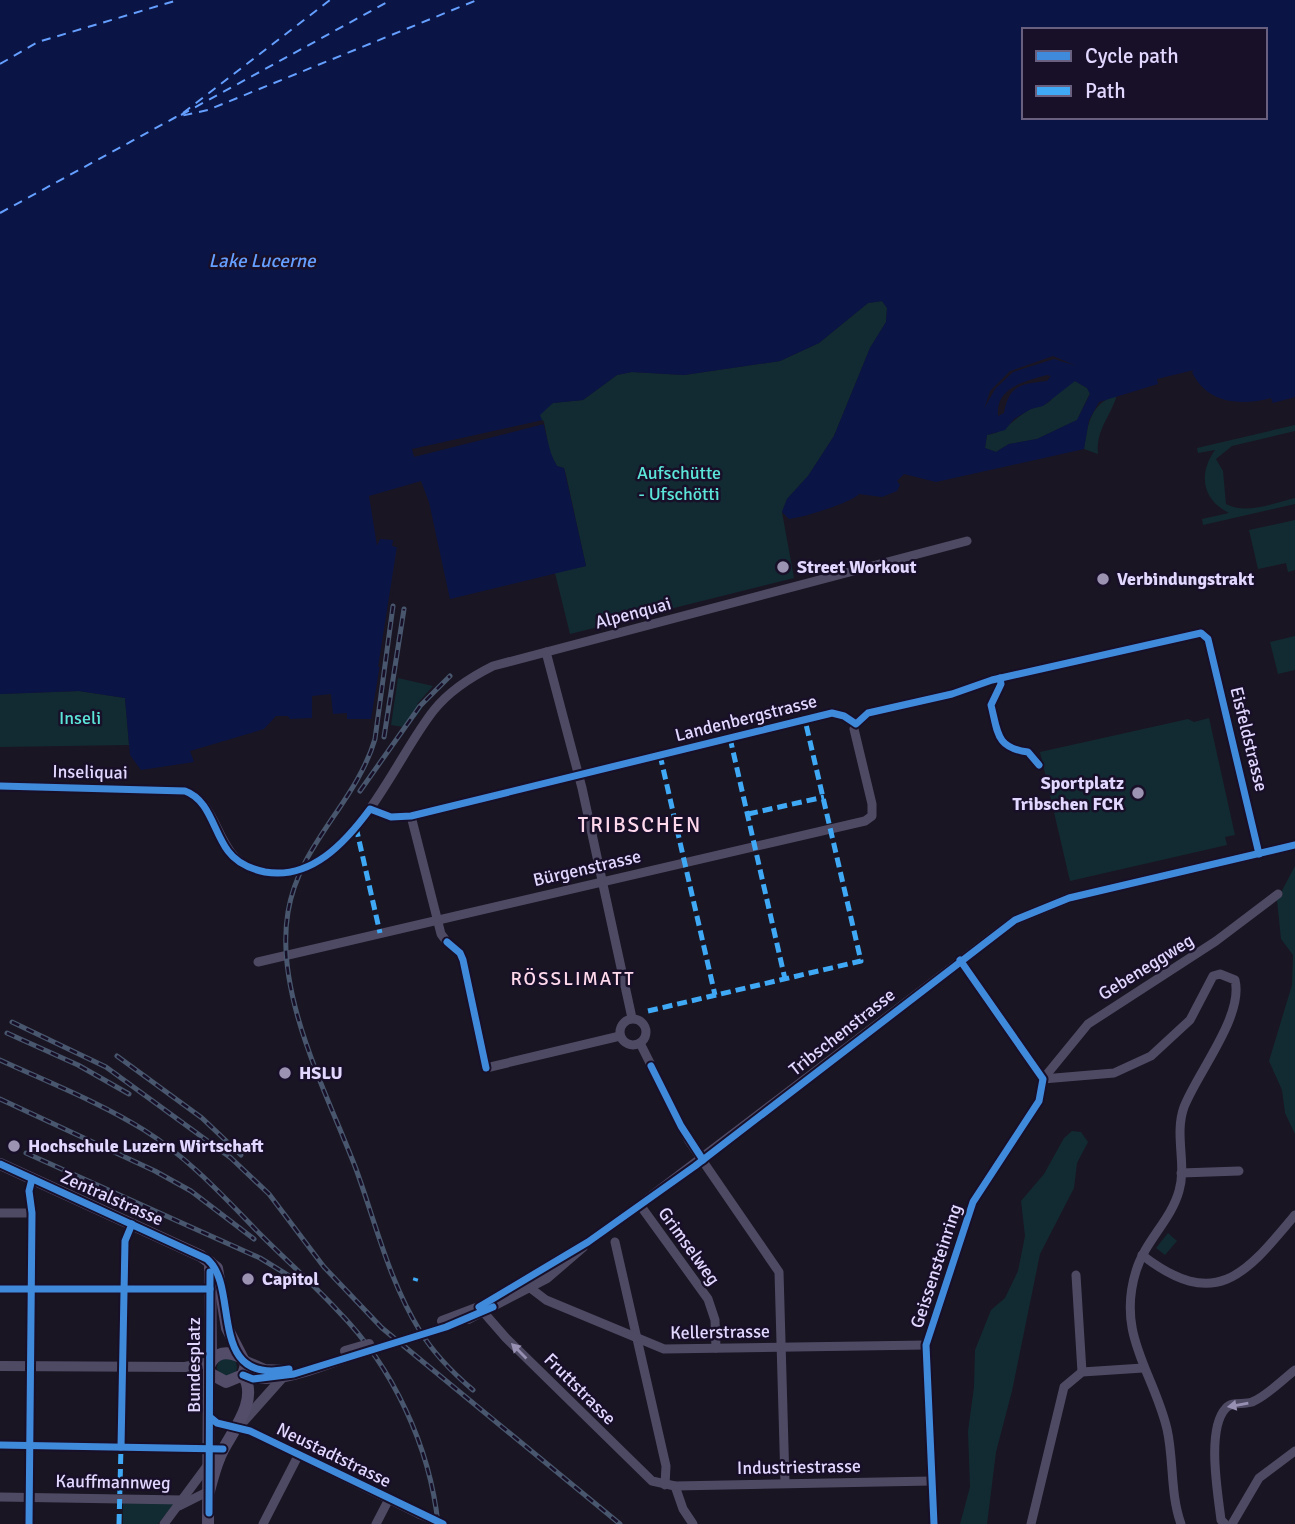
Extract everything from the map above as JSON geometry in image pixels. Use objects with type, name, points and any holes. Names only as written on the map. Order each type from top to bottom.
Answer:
[{"type":"main road","name":"Zentralstrasse","points":[[0,1164],[210,1262]]},
{"type":"main road","name":"Bundesplatz","points":[[209,1491],[217,1449],[211,1418],[210,1262]]},
{"type":"main road","name":"Bundesplatz","points":[[210,1262],[217,1268],[227,1328],[246,1368],[243,1375],[226,1382],[211,1366]]},
{"type":"main road","name":"Bundesplatz","points":[[211,1366],[222,1353],[242,1359]]},
{"type":"main road","name":"Bundesplatz","points":[[209,1491],[208,1464],[217,1449],[238,1428],[247,1397],[248,1382],[243,1375]]},
{"type":"main road","points":[[209,1491],[209,1519]]},
{"type":"street","name":"Alpenquai","points":[[179,790],[192,794],[203,804],[231,855],[251,868],[272,873],[293,872],[316,863],[346,838],[370,809],[423,726],[448,695],[493,666],[967,541]]},
{"type":"street","name":"Eisfeldstrasse","points":[[856,724],[867,713],[952,694],[992,680],[1203,634],[1208,639],[1259,854]]},
{"type":"street","points":[[546,652],[578,773],[632,1018]]},
{"type":"street","name":"Landenbergstrasse","points":[[370,809],[391,817],[411,816],[832,713],[844,716],[856,724]]},
{"type":"street","name":"Bürgenstrasse","points":[[258,962],[865,821],[872,816],[872,804],[854,729],[856,724]]},
{"type":"street","name":"Inseliquai","points":[[0,786],[179,790]]},
{"type":"street","points":[[411,816],[441,934],[447,942]]},
{"type":"street","name":"Tribschenstrasse","points":[[482,1310],[587,1242],[703,1160],[1008,925],[1042,907],[1295,845]]},
{"type":"street","name":"Gebeneggweg","points":[[1042,1079],[1088,1024],[1216,941],[1278,894]]},
{"type":"street","points":[[960,960],[1042,1079],[1114,1073],[1151,1056],[1190,1020],[1213,976],[1228,975],[1235,980],[1237,996],[1180,1119],[1181,1173],[1178,1194],[1142,1255],[1132,1286],[1130,1319],[1143,1368],[1153,1388],[1167,1430],[1181,1524]]},
{"type":"street","points":[[632,1018],[641,1021],[646,1029],[646,1037],[640,1043],[628,1044],[620,1036],[622,1024],[632,1018]]},
{"type":"street","points":[[486,1068],[620,1036]]},
{"type":"street","points":[[640,1043],[681,1126],[779,1272],[785,1482]]},
{"type":"street","name":"Geissensteinring","points":[[934,1524],[926,1345],[973,1202],[1040,1101],[1042,1079]]},
{"type":"street","points":[[1181,1173],[1239,1171]]},
{"type":"street","points":[[29,1524],[32,1213],[29,1191],[32,1179]]},
{"type":"street","name":"Grimselweg","points":[[640,1205],[708,1299],[715,1320],[716,1348]]},
{"type":"street","points":[[0,1213],[32,1213]]},
{"type":"street","points":[[1142,1255],[1184,1280],[1196,1283],[1226,1280],[1244,1271],[1260,1257],[1295,1215]]},
{"type":"street","points":[[121,1447],[125,1241],[132,1224]]},
{"type":"street","name":"Tribschenstrasse","points":[[347,1354],[482,1310],[529,1287],[577,1255],[587,1242]]},
{"type":"street","points":[[615,1242],[670,1486],[693,1524]]},
{"type":"street","points":[[1076,1275],[1082,1372]]},
{"type":"street","name":"Kellerstrasse","points":[[529,1287],[546,1300],[664,1349],[926,1345]]},
{"type":"street","points":[[0,1289],[210,1289]]},
{"type":"street","name":"Fruttstrasse","points":[[482,1310],[490,1323],[637,1468],[652,1481],[670,1486]]},
{"type":"street","name":"Bundesplatz","points":[[242,1359],[265,1369],[278,1370],[347,1354]]},
{"type":"street","name":"Bundesplatz","points":[[243,1375],[253,1379],[283,1377],[347,1354]]},
{"type":"street","points":[[0,1366],[211,1366]]},
{"type":"street","points":[[1031,1524],[1063,1387],[1082,1372],[1143,1368]]},
{"type":"street","points":[[1225,1524],[1221,1520],[1215,1468],[1215,1446],[1223,1412],[1231,1404],[1254,1402],[1295,1370]]},
{"type":"street","name":"Bundesplatz","points":[[238,1428],[283,1377]]},
{"type":"street","name":"Neustadtstrasse","points":[[211,1418],[299,1454],[443,1524]]},
{"type":"street","points":[[0,1445],[217,1449]]},
{"type":"street","points":[[1232,1524],[1259,1478],[1295,1451]]},
{"type":"street","points":[[263,1524],[299,1454]]},
{"type":"street","points":[[164,1524],[183,1503],[208,1464]]},
{"type":"street","name":"Industriestrasse","points":[[670,1486],[932,1481]]},
{"type":"street","points":[[183,1503],[209,1491]]},
{"type":"street","name":"Kauffmannweg","points":[[0,1497],[177,1497],[183,1503]]},
{"type":"street","points":[[376,1524],[389,1499]]},
{"type":"street","points":[[183,1503],[209,1519]]},
{"type":"green space","name":"Aufschütte - Ufschötti","points":[[882,301],[887,308],[886,322],[870,348],[834,436],[808,476],[787,499],[782,512],[794,578],[570,634],[555,573],[586,566],[564,468],[557,466],[550,454],[544,422],[539,418],[541,411],[553,403],[583,400],[617,375],[632,372],[684,375],[780,361],[819,343],[868,303]]},
{"type":"green space","points":[[1075,381],[1090,393],[1077,420],[1037,439],[1009,444],[996,452],[985,448],[987,435],[1004,429],[1031,409],[1047,404],[1064,387]]},
{"type":"green space","points":[[1117,395],[1101,430],[1098,454],[1084,449],[1089,423],[1096,409]]},
{"type":"green space","points":[[1295,425],[1295,431],[1232,446],[1216,459],[1223,471],[1226,504],[1251,508],[1295,498],[1295,504],[1203,525],[1202,519],[1229,513],[1213,501],[1206,486],[1206,468],[1215,450],[1198,453],[1197,448]]},
{"type":"green space","points":[[1295,520],[1295,570],[1288,572],[1286,563],[1258,569],[1249,530]]},
{"type":"green space","points":[[1295,636],[1295,670],[1278,674],[1270,642]]},
{"type":"green space","points":[[398,678],[433,686],[417,704],[422,708],[415,718],[411,715],[403,727],[391,725]]},
{"type":"green space","name":"Inseli","points":[[79,691],[125,698],[129,745],[0,747],[0,694]]},
{"type":"green space","name":"Sportplatz Tribschen FCK","points":[[1209,718],[1235,835],[1225,837],[1227,845],[1070,881],[1040,752],[1188,719],[1194,722]]},
{"type":"green space","points":[[1295,866],[1295,1134],[1285,1113],[1282,1090],[1269,1061],[1292,985],[1293,955],[1281,939],[1277,900]]},
{"type":"green space","points":[[1072,1131],[1081,1132],[1088,1142],[1077,1163],[1074,1188],[1040,1254],[1012,1391],[996,1452],[987,1524],[960,1524],[970,1487],[968,1431],[974,1387],[975,1350],[991,1310],[1005,1298],[1018,1271],[1025,1236],[1021,1201],[1044,1174],[1064,1138]]},
{"type":"green space","points":[[1168,1233],[1177,1241],[1165,1255],[1156,1248]]},
{"type":"green space","points":[[227,1357],[234,1360],[237,1367],[234,1374],[227,1377],[220,1374],[217,1367],[220,1360]]},
{"type":"green space","points":[[123,1501],[176,1501],[158,1524],[123,1524]]},
{"type":"water","name":"Lake Lucerne","points":[[0,0],[1295,0],[1295,397],[1273,403],[1271,398],[1248,402],[1226,400],[1206,391],[1198,383],[1192,372],[1194,370],[1157,379],[1158,384],[1099,402],[1089,420],[1084,449],[936,482],[904,474],[897,481],[900,485],[897,491],[882,497],[859,494],[827,509],[789,519],[782,512],[787,499],[808,476],[834,436],[870,348],[886,322],[887,308],[882,301],[868,303],[819,343],[780,361],[684,375],[632,372],[617,375],[583,400],[553,403],[540,415],[554,460],[557,466],[564,468],[586,566],[450,599],[429,502],[421,481],[369,496],[377,546],[380,539],[393,540],[392,546],[399,548],[371,719],[347,719],[347,713],[333,714],[331,694],[312,696],[312,718],[290,719],[288,716],[276,716],[264,729],[190,751],[194,762],[141,770],[130,755],[125,698],[79,691],[0,694]],"holes":[[[1051,376],[1047,381],[1030,383],[1013,391],[1004,413],[998,416],[998,406],[1007,392],[1021,383]],[[1075,381],[1087,388],[1090,394],[1077,420],[1037,439],[1009,444],[996,452],[985,448],[987,435],[1005,430],[1014,419],[1031,409],[1043,406]]]},
{"type":"pier","points":[[1053,356],[1077,366],[1054,359],[1013,372],[995,389],[984,409],[990,391],[1010,371]]},
{"type":"pier","points":[[543,420],[544,424],[414,457],[412,449]]},
{"type":"pier","points":[[397,546],[400,547],[381,667],[378,667]]},
{"type":"ferry route","points":[[0,64],[38,42],[178,0]]},
{"type":"ferry route","points":[[183,113],[330,0]]},
{"type":"ferry route","points":[[181,115],[391,0]]},
{"type":"ferry route","points":[[0,213],[176,117],[208,110],[477,0]]},
{"type":"railway","points":[[393,606],[375,739],[355,783],[315,844],[294,888],[288,912],[286,943],[289,976],[306,1043],[356,1169],[400,1292],[431,1348],[473,1390]]},
{"type":"railway","points":[[384,737],[404,609]]},
{"type":"railway","points":[[360,791],[420,706],[450,676]]},
{"type":"railway","points":[[12,1022],[106,1067],[231,1158],[269,1194],[324,1267],[382,1328],[620,1524]]},
{"type":"railway","points":[[7,1033],[78,1065],[129,1094]]},
{"type":"railway","points":[[117,1056],[202,1118],[241,1155]]},
{"type":"railway","points":[[0,1060],[109,1110],[160,1141],[206,1179],[338,1311],[376,1357],[406,1410],[427,1466],[438,1524]]},
{"type":"railway","points":[[0,1099],[155,1171],[191,1191],[254,1239]]},
{"type":"railway","points":[[26,1153],[260,1258],[296,1280]]},
{"type":"marked path","points":[[648,1011],[861,961],[805,720]]},
{"type":"marked path","points":[[730,738],[785,979]]},
{"type":"marked path","points":[[660,755],[715,995]]},
{"type":"marked path","points":[[748,814],[824,797]]},
{"type":"marked path","points":[[356,827],[380,933]]},
{"type":"marked path","points":[[119,1524],[121,1447]]},
{"type":"cycle path","points":[[0,786],[185,791],[193,795],[206,809],[223,843],[235,858],[260,871],[282,873],[312,865],[325,856],[350,834],[370,809],[391,817],[411,816],[832,713],[844,716],[856,724],[868,713],[952,694],[992,680],[1201,633],[1208,639],[1259,854]]},
{"type":"cycle path","points":[[1000,678],[1001,684],[991,705],[997,731],[1004,743],[1028,752],[1039,765]]},
{"type":"cycle path","points":[[479,1307],[588,1242],[695,1166],[1015,920],[1069,898],[1295,845]]},
{"type":"cycle path","points":[[447,942],[460,953],[463,960],[486,1068]]},
{"type":"cycle path","points":[[934,1524],[926,1345],[973,1202],[1039,1101],[1043,1079],[960,960]]},
{"type":"cycle path","points":[[651,1066],[681,1126],[703,1160]]},
{"type":"cycle path","points":[[0,1164],[207,1259],[217,1272],[235,1349],[246,1363],[263,1370],[289,1369]]},
{"type":"cycle path","points":[[29,1524],[32,1213],[29,1191],[32,1179]]},
{"type":"cycle path","points":[[121,1447],[125,1241],[132,1224]]},
{"type":"cycle path","points":[[209,1513],[210,1272]]},
{"type":"cycle path","points":[[0,1289],[210,1289]]},
{"type":"cycle path","points":[[243,1375],[253,1379],[294,1374],[446,1327],[493,1307]]},
{"type":"cycle path","points":[[211,1418],[217,1423],[250,1431],[443,1524]]},
{"type":"cycle path","points":[[0,1445],[223,1449]]},
{"type":"place","name":"Street Workout","points":[[783,567]]},
{"type":"place","name":"Verbindungstrakt","points":[[1103,579]]},
{"type":"place","name":"Sportplatz Tribschen FCK","points":[[1138,793]]},
{"type":"place","name":"HSLU","points":[[285,1073]]},
{"type":"place","name":"Hochschule Luzern Wirtschaft","points":[[14,1146]]},
{"type":"place","name":"Capitol","points":[[248,1279]]},
{"type":"district","name":"TRIBSCHEN","points":[[640,825]]},
{"type":"district","name":"RÖSSLIMATT","points":[[573,978]]}]
